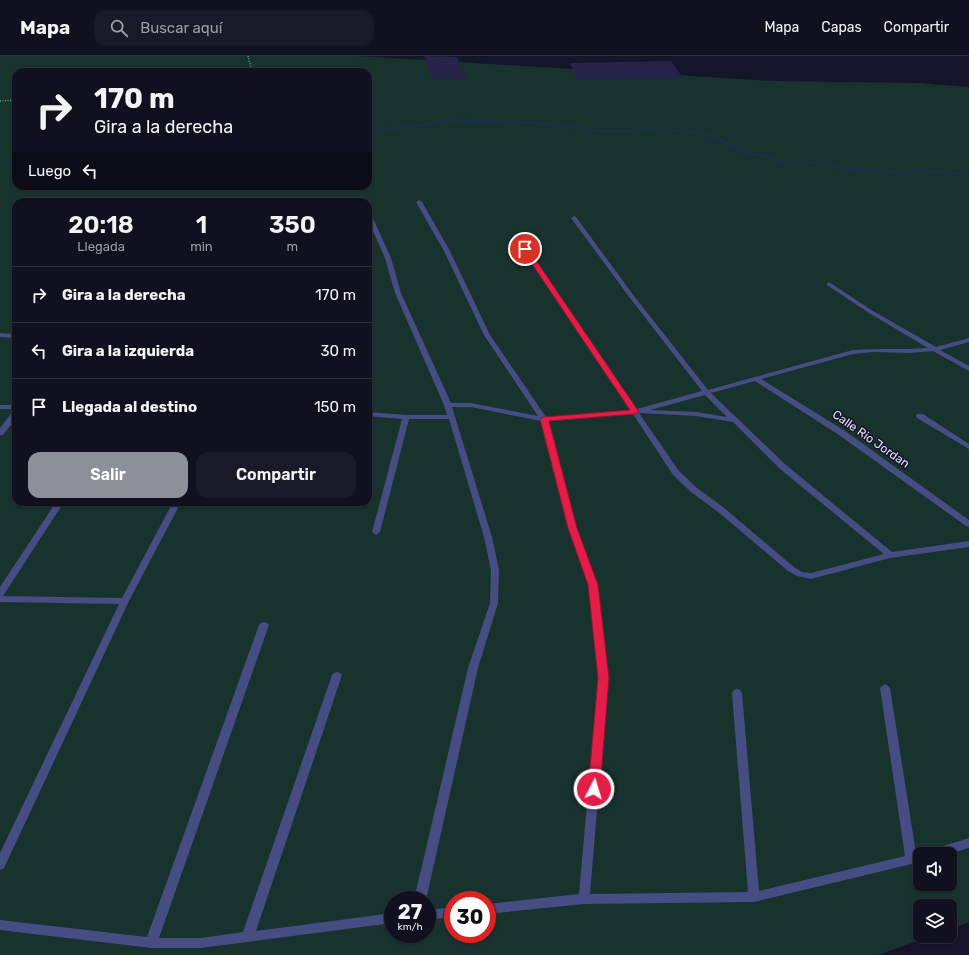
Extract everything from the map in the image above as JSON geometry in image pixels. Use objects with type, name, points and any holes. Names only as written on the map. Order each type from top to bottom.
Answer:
[{"type":"street","points":[[419,202],[446,251],[487,335],[544,419],[572,528],[593,585],[603,678],[584,899]]},
{"type":"street","points":[[574,218],[632,297],[706,392],[783,467],[890,555]]},
{"type":"street","points":[[372,223],[388,258],[398,293],[448,405],[488,537],[495,570],[494,603],[472,668],[422,891]]},
{"type":"street","points":[[516,236],[676,473],[694,490],[720,509],[791,569],[800,574],[811,576],[890,555],[969,544]]},
{"type":"street","points":[[829,284],[865,308],[969,369]]},
{"type":"street","points":[[0,336],[12,336]]},
{"type":"street","points":[[635,412],[853,352],[874,350],[910,351],[935,349],[969,340]]},
{"type":"street","name":"Calle Rio Jordan","points":[[756,379],[842,433],[969,524]]},
{"type":"street","points":[[448,405],[471,405],[544,419],[635,412],[696,414],[734,420]]},
{"type":"street","points":[[0,407],[12,407]]},
{"type":"street","points":[[372,414],[406,417],[451,417]]},
{"type":"street","points":[[920,416],[969,447]]},
{"type":"street","points":[[376,532],[406,417]]},
{"type":"street","points":[[0,433],[12,419]]},
{"type":"street","points":[[0,594],[57,506]]},
{"type":"street","points":[[0,865],[125,600],[175,506]]},
{"type":"street","points":[[0,599],[125,600]]},
{"type":"street","points":[[151,943],[264,625]]},
{"type":"street","points":[[247,938],[338,675]]},
{"type":"street","points":[[885,688],[914,847]]},
{"type":"street","points":[[737,693],[754,897]]},
{"type":"street","points":[[956,847],[969,843]]},
{"type":"street","points":[[496,908],[584,899],[754,897],[913,860]]},
{"type":"street","points":[[0,925],[151,943],[201,943],[384,919]]},
{"type":"path","points":[[248,56],[251,68]]},
{"type":"path","points":[[0,101],[12,100]]},
{"type":"green space","points":[[0,56],[359,56],[772,81],[919,83],[969,87],[969,922],[957,926],[957,899],[913,899],[913,942],[879,955],[0,955]]},
{"type":"building","points":[[424,56],[457,57],[467,79],[433,80]]},
{"type":"building","points":[[671,61],[683,78],[577,80],[570,63]]},
{"type":"waterway","points":[[372,131],[431,124],[439,120],[530,123],[567,126],[595,131],[631,131],[645,129],[697,132],[715,136],[728,145],[740,148],[747,153],[766,157],[776,162],[821,163],[848,169],[902,173],[921,171],[969,174]]},
{"type":"waterway","points":[[0,163],[12,164]]},
{"type":"route","points":[[525,249],[552,287],[562,306],[635,412],[544,419],[572,528],[593,585],[603,678],[594,789]]}]
